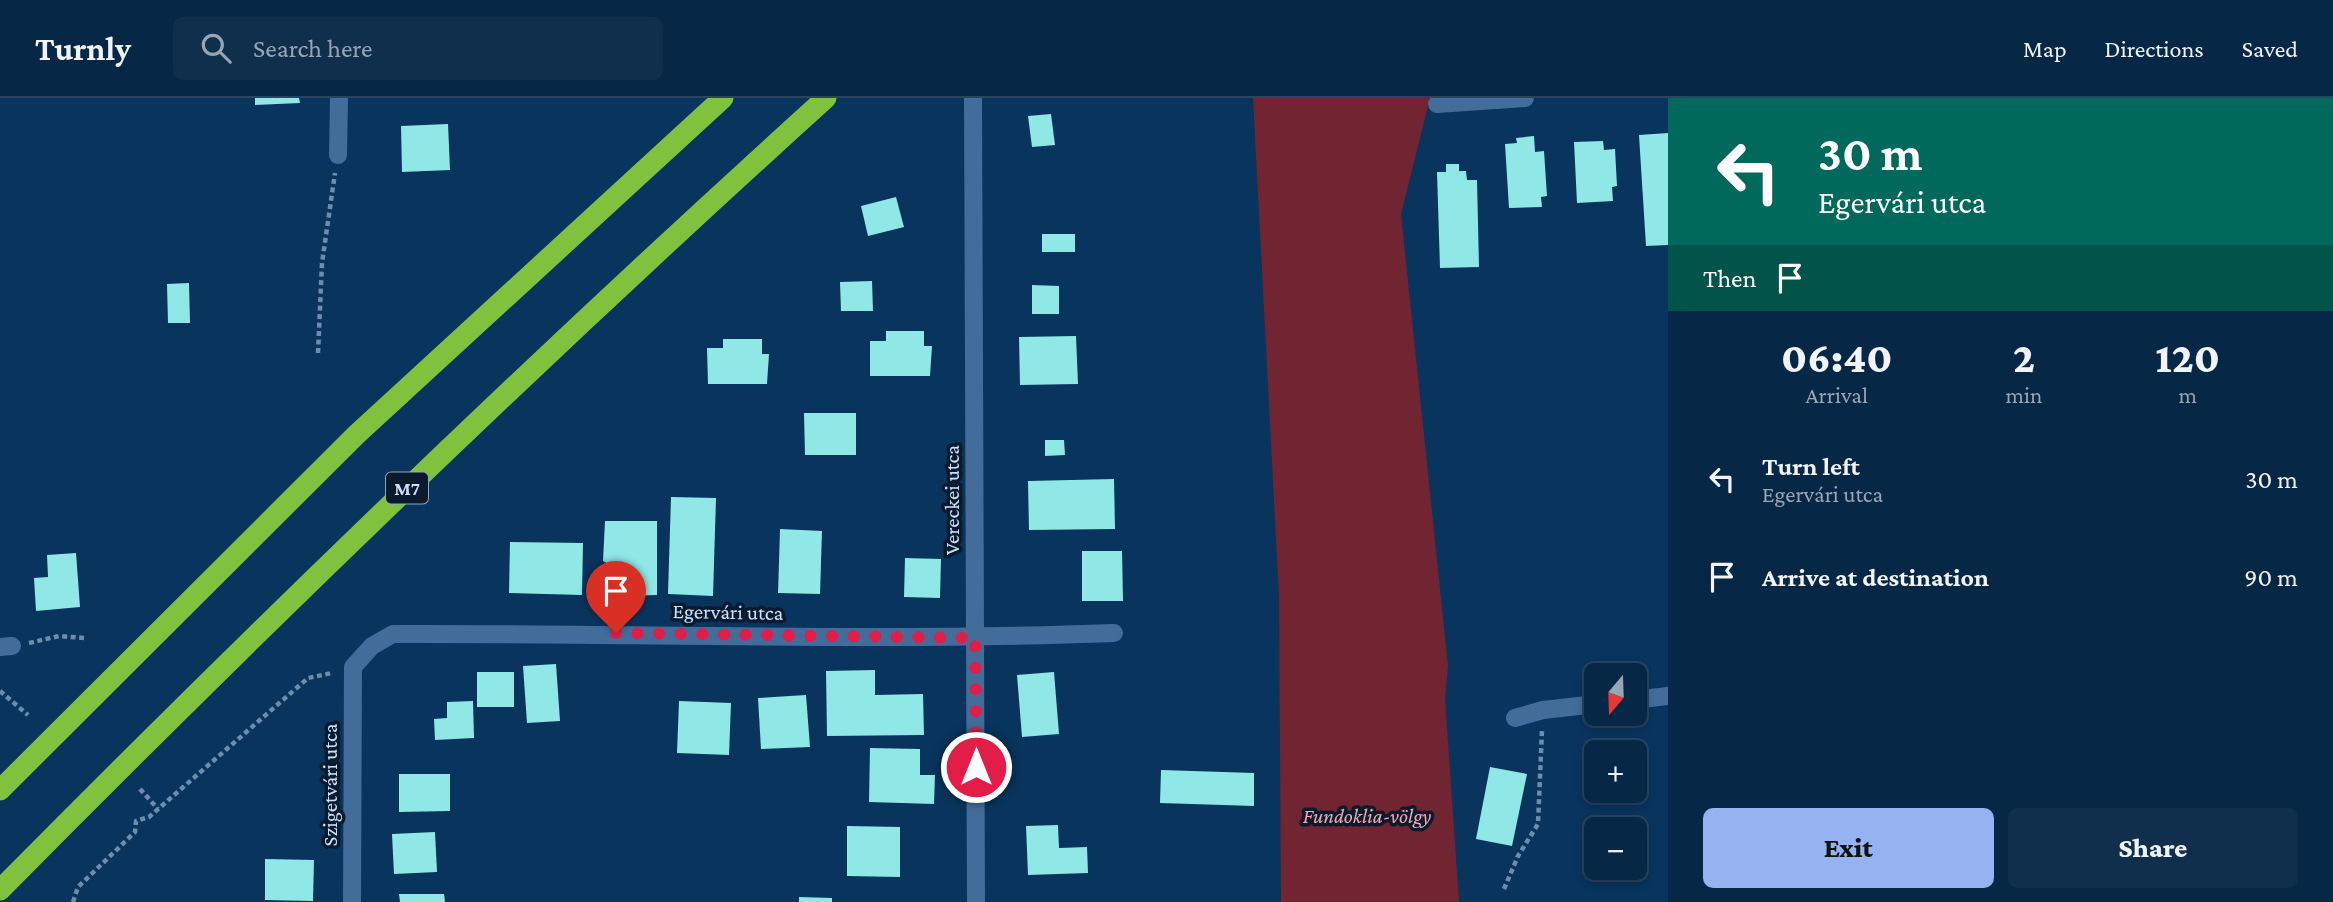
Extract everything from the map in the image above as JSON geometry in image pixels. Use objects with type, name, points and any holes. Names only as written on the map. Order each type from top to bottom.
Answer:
[{"type":"highway","points":[[0,790],[356,435],[723,98]]},
{"type":"highway","name":"M7","points":[[0,890],[174,715],[419,476],[653,254],[825,98]]},
{"type":"street","points":[[338,155],[339,98]]},
{"type":"street","name":"Vereckei utca","points":[[973,98],[976,902]]},
{"type":"street","points":[[1437,104],[1525,98]]},
{"type":"street","name":"Egervári utca","points":[[353,667],[372,646],[393,634],[616,633],[975,638],[1114,633]]},
{"type":"street","name":"Szigetvári utca","points":[[352,902],[353,667]]},
{"type":"street","points":[[1647,698],[1668,696]]},
{"type":"street","points":[[1515,718],[1543,710],[1584,705]]},
{"type":"path","points":[[318,353],[322,263],[338,155]]},
{"type":"path","points":[[6,647],[59,636],[83,638]]},
{"type":"path","points":[[73,902],[78,887],[135,832],[136,821],[149,817],[308,678],[353,667]]},
{"type":"path","points":[[0,691],[28,715]]},
{"type":"path","points":[[1504,889],[1518,856],[1538,824],[1543,710]]},
{"type":"path","points":[[140,789],[158,809]]},
{"type":"green space","name":"Fundoklia-völgy","points":[[1253,98],[1430,98],[1401,214],[1448,666],[1445,698],[1459,902],[1281,902],[1279,596]]},
{"type":"building","points":[[255,98],[299,98],[300,103],[255,105]]},
{"type":"building","points":[[1051,114],[1055,145],[1032,147],[1028,116]]},
{"type":"building","points":[[448,124],[450,170],[402,172],[401,126]]},
{"type":"building","points":[[1668,133],[1668,245],[1646,246],[1639,135]]},
{"type":"building","points":[[1534,136],[1535,152],[1544,151],[1547,196],[1541,197],[1542,207],[1509,208],[1505,144],[1517,143],[1516,138]]},
{"type":"building","points":[[1603,141],[1604,150],[1615,149],[1617,186],[1612,187],[1613,201],[1577,203],[1574,142]]},
{"type":"building","points":[[1446,164],[1459,164],[1459,171],[1466,171],[1467,180],[1477,180],[1479,267],[1440,268],[1437,172],[1446,172]]},
{"type":"building","points":[[896,197],[904,227],[868,236],[861,206]]},
{"type":"building","points":[[1042,234],[1075,234],[1075,252],[1042,252]]},
{"type":"building","points":[[872,281],[873,311],[841,311],[840,282]]},
{"type":"building","points":[[189,283],[190,323],[168,323],[167,284]]},
{"type":"building","points":[[1032,285],[1059,286],[1059,314],[1032,314]]},
{"type":"building","points":[[886,331],[924,331],[924,346],[932,346],[930,376],[870,376],[870,341],[886,341]]},
{"type":"building","points":[[1076,336],[1078,384],[1020,385],[1019,337]]},
{"type":"building","points":[[723,339],[762,339],[762,354],[769,354],[767,384],[708,384],[707,348],[723,348]]},
{"type":"building","points":[[804,413],[856,413],[856,455],[805,455]]},
{"type":"building","points":[[1045,440],[1064,440],[1065,455],[1045,456]]},
{"type":"building","points":[[1114,479],[1115,529],[1029,530],[1028,481]]},
{"type":"building","points":[[671,497],[716,498],[713,596],[668,594]]},
{"type":"building","points":[[605,521],[657,521],[657,595],[622,596],[622,572],[603,561]]},
{"type":"building","points":[[780,529],[822,531],[820,594],[778,593]]},
{"type":"building","points":[[510,542],[583,543],[582,595],[509,593]]},
{"type":"building","points":[[1082,551],[1122,551],[1123,601],[1082,601]]},
{"type":"building","points":[[76,553],[80,607],[36,611],[34,578],[48,577],[47,555]]},
{"type":"building","points":[[905,558],[941,559],[940,598],[904,597]]},
{"type":"building","points":[[556,664],[560,721],[527,723],[523,666]]},
{"type":"building","points":[[875,670],[875,695],[923,694],[924,735],[827,736],[826,671]]},
{"type":"building","points":[[477,672],[514,672],[514,707],[477,707]]},
{"type":"building","points":[[1054,672],[1059,734],[1022,737],[1017,675]]},
{"type":"building","points":[[806,695],[810,747],[761,749],[758,698]]},
{"type":"building","points":[[473,701],[474,738],[435,740],[434,719],[447,718],[447,702]]},
{"type":"building","points":[[679,701],[731,703],[729,755],[677,753]]},
{"type":"building","points":[[870,748],[920,749],[920,775],[935,775],[934,804],[869,802]]},
{"type":"building","points":[[1490,767],[1527,774],[1512,846],[1476,839]]},
{"type":"building","points":[[1161,770],[1254,773],[1254,806],[1160,803]]},
{"type":"building","points":[[399,774],[450,774],[450,811],[399,812]]},
{"type":"building","points":[[1058,825],[1059,848],[1087,847],[1088,873],[1028,875],[1026,826]]},
{"type":"building","points":[[847,826],[900,827],[900,877],[847,876]]},
{"type":"building","points":[[435,832],[437,872],[394,874],[392,834]]},
{"type":"building","points":[[265,859],[314,860],[313,901],[265,900]]},
{"type":"building","points":[[399,894],[444,894],[445,902],[400,902]]},
{"type":"building","points":[[799,897],[832,898],[832,902],[799,902]]},
{"type":"route","points":[[616,633],[975,638],[976,767]]}]
